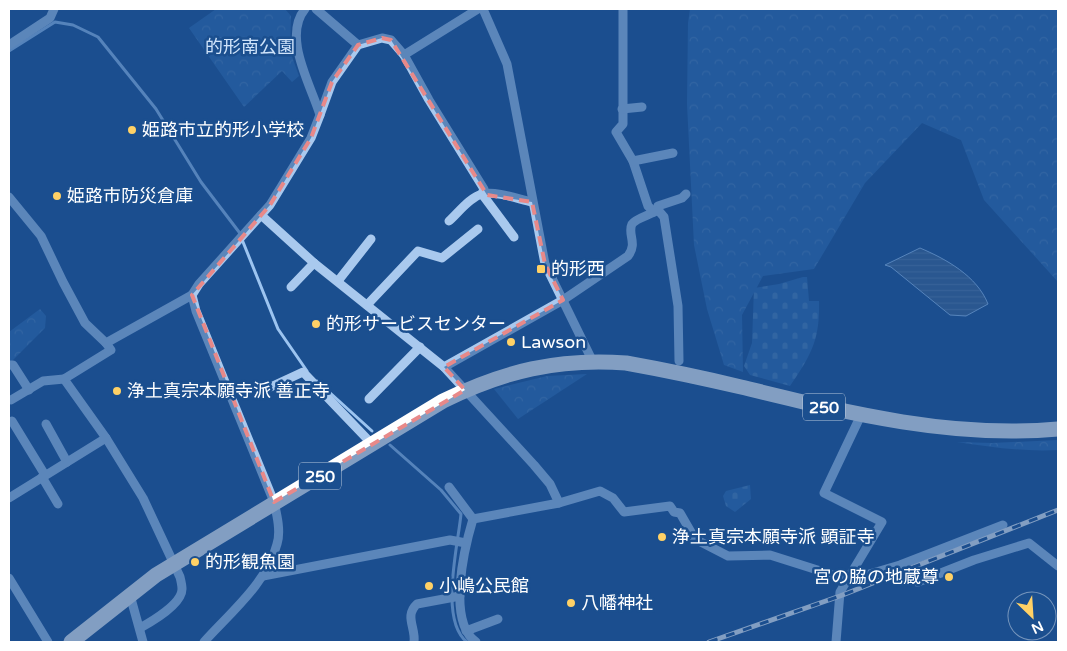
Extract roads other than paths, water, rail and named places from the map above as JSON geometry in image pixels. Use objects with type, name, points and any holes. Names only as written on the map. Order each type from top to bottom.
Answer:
[{"type":"highway","name":"250","points":[[71,642],[173,564],[443,400],[488,380],[536,366],[592,360],[626,363],[861,415],[943,428],[1025,432],[1058,429]]},
{"type":"street","points":[[9,45],[50,18],[54,9]]},
{"type":"street","points":[[316,9],[358,45]]},
{"type":"street","points":[[404,55],[478,9]]},
{"type":"street","points":[[483,9],[507,64],[545,264],[592,360]]},
{"type":"street","points":[[623,9],[623,124],[616,132],[633,161],[648,206],[664,217],[678,310],[679,361]]},
{"type":"street","points":[[302,10],[297,23],[296,45],[300,61],[312,87],[320,115]]},
{"type":"street","points":[[106,343],[192,295],[199,284],[270,205],[311,138],[332,82],[358,45],[382,38],[391,40],[404,55],[429,100],[452,134],[484,189],[482,194]]},
{"type":"street","points":[[622,109],[642,107]]},
{"type":"street","points":[[633,161],[673,153]]},
{"type":"street","points":[[482,194],[514,237]]},
{"type":"street","points":[[448,221],[470,201],[482,194],[506,196],[532,202]]},
{"type":"street","points":[[444,367],[563,300],[628,256],[634,246],[632,226],[656,211],[658,206],[682,198],[686,194]]},
{"type":"street","points":[[9,197],[42,236],[85,323],[106,343],[110,350],[64,379],[43,381],[11,400]]},
{"type":"street","points":[[261,215],[314,263],[444,367],[534,465],[550,484],[559,503]]},
{"type":"street","points":[[367,305],[418,251],[442,258],[478,229]]},
{"type":"street","points":[[338,281],[371,240]]},
{"type":"street","points":[[291,287],[314,263]]},
{"type":"street","points":[[192,295],[199,318],[274,502],[277,516],[278,543],[263,576],[204,642]]},
{"type":"street","points":[[369,399],[420,347]]},
{"type":"street","points":[[9,365],[13,365],[29,390]]},
{"type":"street","points":[[262,391],[303,372],[372,444]]},
{"type":"street","points":[[64,379],[106,438],[143,498],[173,564],[182,589],[179,598],[158,617],[140,628]]},
{"type":"street","points":[[836,642],[840,592],[849,580],[882,522],[824,493],[861,415]]},
{"type":"street","points":[[12,421],[58,504]]},
{"type":"street","points":[[46,424],[67,462]]},
{"type":"street","points":[[9,498],[106,438]]},
{"type":"street","points":[[448,487],[473,519]]},
{"type":"street","points":[[473,519],[559,503],[600,491],[612,498],[624,512],[670,506],[674,512],[680,513],[694,539],[728,556],[770,555],[849,580],[900,565],[1003,525]]},
{"type":"street","points":[[473,519],[461,542],[455,597],[462,623],[476,642]]},
{"type":"street","points":[[263,576],[392,550],[461,542]]},
{"type":"street","points":[[906,580],[918,582],[974,560],[1029,543],[1058,566]]},
{"type":"street","points":[[9,578],[48,642]]},
{"type":"street","points":[[130,595],[143,642]]},
{"type":"street","points":[[414,642],[410,614],[413,608],[417,604],[455,597]]},
{"type":"street","points":[[466,630],[498,619]]},
{"type":"waterway","points":[[9,51],[55,22],[73,25],[98,37],[156,109],[201,182],[239,232],[278,329],[307,371]]},
{"type":"waterway","points":[[317,381],[372,431]]},
{"type":"waterway","points":[[390,445],[441,490],[461,514],[452,582],[452,600],[454,617],[459,631],[467,642]]},
{"type":"railway","points":[[709,642],[840,596],[1058,510]]},
{"type":"place","name":"姫路市立的形小学校","points":[[132,130]]},
{"type":"place","name":"姫路市防災倉庫","points":[[57,196]]},
{"type":"place","name":"的形西","points":[[541,269]]},
{"type":"place","name":"的形サービスセンター","points":[[316,324]]},
{"type":"place","name":"Lawson","points":[[511,342]]},
{"type":"place","name":"浄土真宗本願寺派 善正寺","points":[[117,391]]},
{"type":"place","name":"浄土真宗本願寺派 顕証寺","points":[[662,537]]},
{"type":"place","name":"的形観魚園","points":[[195,562]]},
{"type":"place","name":"宮の脇の地蔵尊","points":[[949,577]]},
{"type":"place","name":"小嶋公民館","points":[[429,586]]},
{"type":"place","name":"八幡神社","points":[[571,603]]},
{"type":"park label","name":"的形南公園","points":[[250,47]]}]
